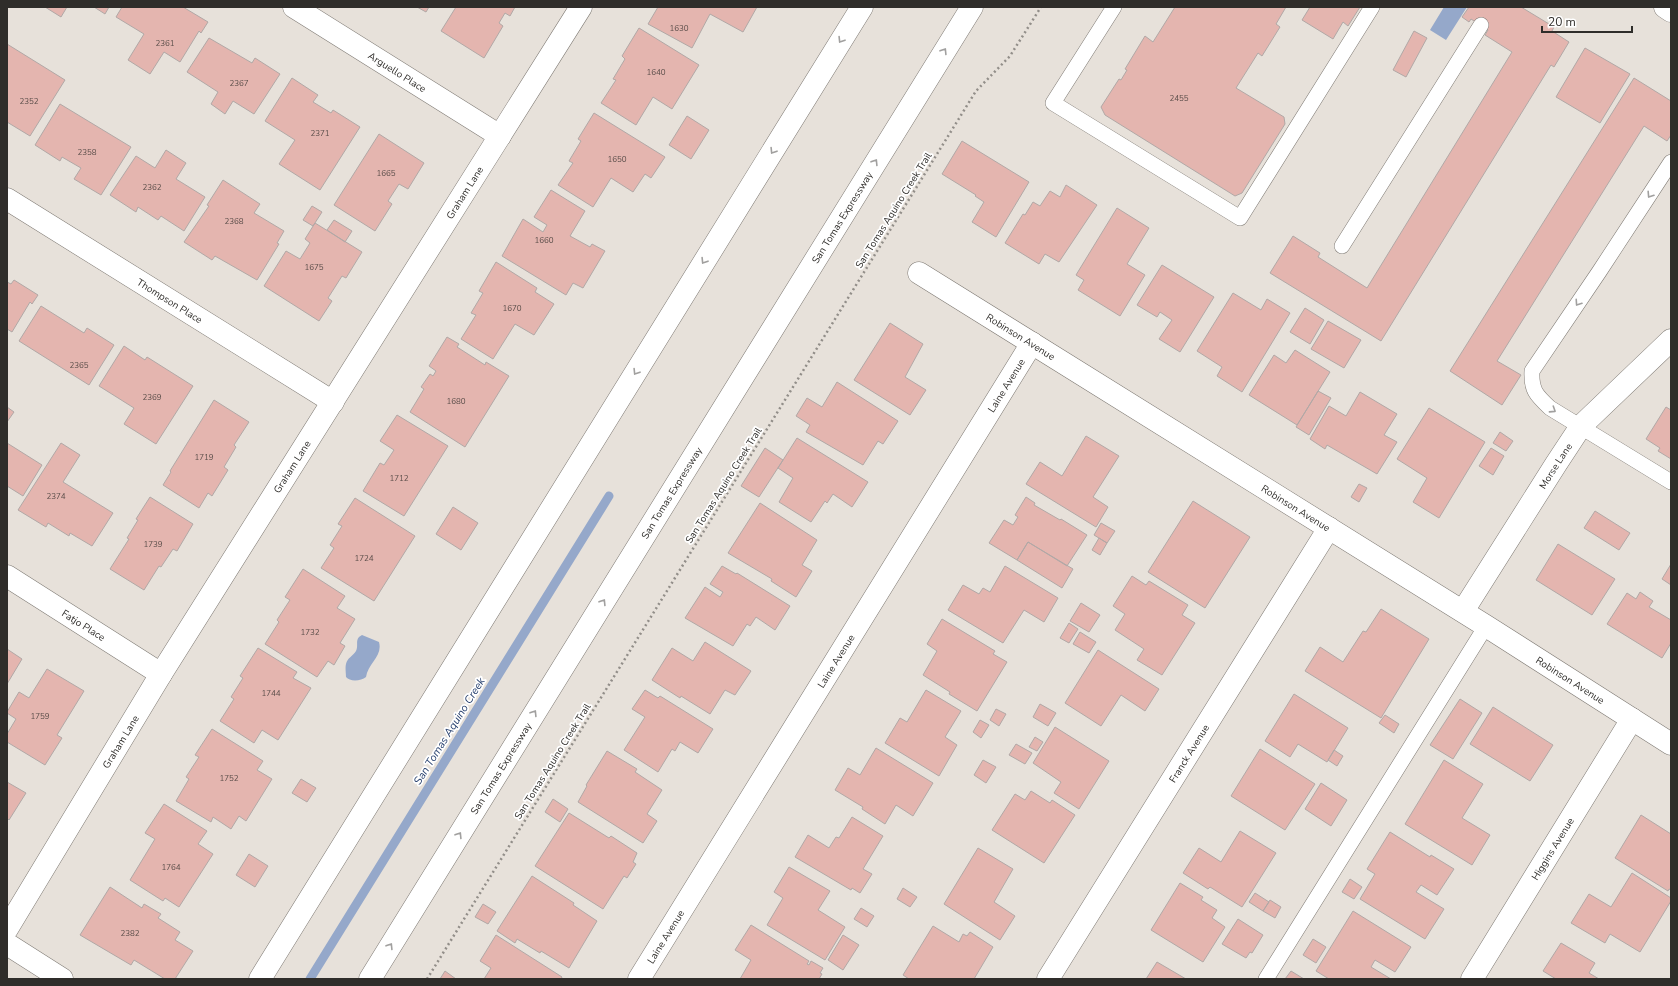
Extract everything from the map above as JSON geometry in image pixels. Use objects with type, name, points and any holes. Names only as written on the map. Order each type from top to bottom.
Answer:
[{"type":"main road","name":"Arguello Place","points":[[294,7],[500,136]]},
{"type":"main road","name":"Graham Lane","points":[[7,929],[161,674],[581,7]]},
{"type":"main road","points":[[260,979],[862,7]]},
{"type":"main road","name":"San Tomas Expressway","points":[[370,979],[972,7]]},
{"type":"main road","points":[[1665,7],[1671,11]]},
{"type":"main road","name":"Thompson Place","points":[[7,199],[333,402]]},
{"type":"main road","name":"Robinson Avenue","points":[[919,273],[1463,611],[1671,744]]},
{"type":"main road","name":"Morse Lane","points":[[1463,611],[1581,426],[1671,340]]},
{"type":"main road","name":"Laine Avenue","points":[[639,979],[1032,343]]},
{"type":"main road","name":"Franck Avenue","points":[[1048,979],[1329,528]]},
{"type":"main road","name":"Fatjo Place","points":[[7,576],[161,674]]},
{"type":"main road","name":"Higgins Avenue","points":[[1472,979],[1632,719]]},
{"type":"main road","points":[[7,944],[62,979]]},
{"type":"lane","points":[[1114,7],[1053,103],[1240,218],[1372,7]]},
{"type":"lane","points":[[1342,246],[1480,25]]},
{"type":"lane","points":[[1671,162],[1532,371],[1531,384],[1538,398],[1550,408],[1671,482]]},
{"type":"lane","points":[[1266,979],[1486,626]]},
{"type":"path","name":"San Tomas Aquino Creek Trail","points":[[427,979],[976,91],[1010,56],[1041,7]]},
{"type":"water","points":[[1444,7],[1467,7],[1446,40],[1430,30]]},
{"type":"water","points":[[362,635],[379,642],[379,651],[367,672],[366,677],[359,680],[350,680],[346,677],[346,664],[356,651],[357,640]]},
{"type":"building","points":[[45,7],[67,7],[61,17]]},
{"type":"building","points":[[94,7],[109,7],[105,14]]},
{"type":"building","points":[[122,7],[183,7],[208,22],[201,33],[199,31],[180,62],[164,52],[150,74],[128,60],[144,34],[116,17]]},
{"type":"building","points":[[417,7],[429,7],[426,12]]},
{"type":"building","points":[[456,7],[515,7],[510,16],[505,13],[499,23],[503,26],[484,58],[441,31]]},
{"type":"building","points":[[658,7],[757,7],[743,32],[710,14],[692,48],[648,24]]},
{"type":"building","points":[[1175,7],[1286,7],[1276,24],[1280,27],[1262,56],[1258,53],[1236,88],[1284,117],[1285,124],[1242,193],[1235,196],[1105,115],[1101,107],[1119,79],[1121,80],[1127,70],[1125,69],[1145,36],[1153,42]]},
{"type":"building","points":[[1310,7],[1360,7],[1348,26],[1343,22],[1333,39],[1302,20]]},
{"type":"building","points":[[1469,7],[1521,7],[1554,27],[1552,31],[1569,42],[1554,67],[1551,65],[1381,341],[1270,273],[1293,236],[1320,253],[1318,257],[1367,288],[1512,52],[1485,35],[1488,30],[1471,19],[1469,22],[1462,17]]},
{"type":"building","points":[[639,28],[699,65],[672,109],[653,97],[636,125],[601,103],[616,80],[613,79],[625,59],[622,56]]},
{"type":"building","points":[[1414,31],[1427,38],[1406,77],[1393,70]]},
{"type":"building","points":[[209,38],[252,63],[255,58],[280,74],[254,114],[233,101],[225,114],[211,104],[218,92],[187,72]]},
{"type":"building","points":[[7,44],[65,80],[30,136],[7,122]]},
{"type":"building","points":[[1585,48],[1630,74],[1600,123],[1556,97]]},
{"type":"building","points":[[292,78],[318,95],[313,102],[331,113],[333,110],[360,127],[320,190],[279,164],[295,140],[265,121]]},
{"type":"building","points":[[1634,78],[1671,101],[1671,135],[1667,141],[1644,126],[1497,361],[1521,375],[1502,405],[1450,371]]},
{"type":"building","points":[[60,104],[131,147],[101,195],[74,179],[81,168],[62,157],[60,161],[35,145]]},
{"type":"building","points":[[594,113],[665,157],[651,178],[645,174],[633,192],[611,178],[593,207],[558,185],[573,163],[569,161],[581,141],[578,139]]},
{"type":"building","points":[[687,116],[709,130],[691,159],[669,145]]},
{"type":"building","points":[[379,134],[424,163],[408,189],[399,184],[388,201],[392,204],[375,231],[334,205]]},
{"type":"building","points":[[962,141],[1029,182],[996,237],[972,222],[984,202],[975,196],[976,195],[942,174]]},
{"type":"building","points":[[166,150],[186,163],[176,179],[205,197],[184,231],[161,216],[158,220],[138,207],[136,212],[110,195],[136,156],[155,168]]},
{"type":"building","points":[[223,180],[260,204],[254,213],[284,231],[277,243],[279,244],[257,280],[215,256],[212,260],[184,242],[209,206],[207,205]]},
{"type":"building","points":[[1066,185],[1097,205],[1059,262],[1045,254],[1039,264],[1005,243],[1023,214],[1025,215],[1033,202],[1040,206],[1050,191],[1060,197]]},
{"type":"building","points":[[551,190],[585,211],[570,236],[590,247],[592,244],[605,251],[583,288],[573,283],[566,295],[502,256],[523,219],[543,232],[547,225],[534,217]]},
{"type":"building","points":[[312,206],[322,212],[313,226],[303,220]]},
{"type":"building","points":[[1117,208],[1149,228],[1127,264],[1145,275],[1120,316],[1078,290],[1084,280],[1076,275]]},
{"type":"building","points":[[334,220],[352,231],[345,242],[327,230]]},
{"type":"building","points":[[315,223],[362,252],[346,278],[342,276],[328,298],[332,301],[319,321],[264,286],[286,251],[300,259],[310,243],[305,239]]},
{"type":"building","points":[[496,262],[537,288],[535,292],[554,304],[534,335],[515,324],[493,359],[461,339],[476,315],[471,313],[483,293],[479,291]]},
{"type":"building","points":[[1162,265],[1214,297],[1180,352],[1159,339],[1172,320],[1160,312],[1157,317],[1137,305]]},
{"type":"building","points":[[14,280],[38,295],[32,304],[30,302],[12,332],[7,329],[7,282],[11,284]]},
{"type":"building","points":[[1233,293],[1261,310],[1267,299],[1290,313],[1242,392],[1217,376],[1222,367],[1197,351]]},
{"type":"building","points":[[41,306],[84,333],[87,328],[114,345],[89,385],[19,341]]},
{"type":"building","points":[[1305,308],[1324,320],[1310,344],[1290,332]]},
{"type":"building","points":[[1328,321],[1361,340],[1344,368],[1311,349]]},
{"type":"building","points":[[890,323],[923,344],[905,377],[926,390],[910,415],[854,380]]},
{"type":"building","points":[[447,337],[459,344],[457,347],[485,365],[486,362],[509,376],[465,447],[410,412],[424,389],[421,387],[430,374],[433,376],[436,371],[429,366]]},
{"type":"building","points":[[124,346],[145,360],[147,357],[193,386],[156,444],[124,424],[134,408],[99,386]]},
{"type":"building","points":[[1295,350],[1330,372],[1297,425],[1249,395],[1274,355],[1286,363]]},
{"type":"building","points":[[837,382],[898,421],[883,444],[878,441],[863,465],[806,432],[810,425],[796,416],[807,398],[822,407]]},
{"type":"building","points":[[1318,391],[1331,398],[1309,435],[1296,427]]},
{"type":"building","points":[[1360,392],[1397,414],[1384,435],[1397,442],[1377,474],[1327,445],[1325,449],[1310,439],[1329,406],[1346,416]]},
{"type":"building","points":[[214,400],[249,422],[234,445],[236,447],[224,467],[228,470],[212,496],[208,493],[199,508],[163,485],[171,472],[170,471]]},
{"type":"building","points":[[7,407],[14,412],[7,422]]},
{"type":"building","points":[[1666,407],[1671,410],[1671,459],[1658,451],[1660,448],[1646,439]]},
{"type":"building","points":[[1429,408],[1485,442],[1439,518],[1413,502],[1427,478],[1397,459]]},
{"type":"building","points":[[397,415],[448,446],[404,516],[363,491],[380,463],[384,465],[394,450],[380,441]]},
{"type":"building","points":[[1500,432],[1513,441],[1506,451],[1493,443]]},
{"type":"building","points":[[1086,436],[1119,456],[1093,497],[1108,507],[1096,527],[1026,484],[1040,462],[1062,476]]},
{"type":"building","points":[[797,438],[868,482],[852,507],[833,494],[827,503],[825,501],[811,522],[779,502],[793,478],[778,468]]},
{"type":"building","points":[[7,443],[42,465],[23,496],[7,486]]},
{"type":"building","points":[[61,443],[80,455],[63,482],[113,513],[92,546],[70,533],[69,536],[48,523],[46,527],[18,510]]},
{"type":"building","points":[[765,448],[783,460],[759,497],[741,486]]},
{"type":"building","points":[[1491,448],[1504,456],[1493,475],[1479,466]]},
{"type":"building","points":[[1359,484],[1367,488],[1359,502],[1351,497]]},
{"type":"building","points":[[150,497],[193,524],[177,551],[173,549],[161,567],[159,566],[144,590],[110,569],[129,539],[127,538],[138,520],[136,519]]},
{"type":"building","points":[[1026,497],[1035,503],[1034,505],[1087,535],[1067,566],[1028,542],[1017,560],[989,543],[1004,520],[1013,525],[1018,517],[1015,515]]},
{"type":"building","points":[[355,498],[415,536],[374,601],[321,568],[334,548],[330,545],[342,526],[338,524]]},
{"type":"building","points":[[1193,501],[1250,537],[1205,608],[1148,572]]},
{"type":"building","points":[[760,503],[817,540],[802,565],[812,571],[796,597],[771,581],[772,579],[728,553]]},
{"type":"building","points":[[453,507],[478,523],[461,550],[436,534]]},
{"type":"building","points":[[1595,511],[1630,533],[1619,550],[1584,528]]},
{"type":"building","points":[[1101,523],[1115,531],[1107,543],[1094,535]]},
{"type":"building","points":[[1099,538],[1107,543],[1100,555],[1092,550]]},
{"type":"building","points":[[1028,542],[1073,569],[1062,588],[1017,560]]},
{"type":"building","points":[[1558,544],[1615,579],[1592,615],[1536,580]]},
{"type":"building","points":[[1671,564],[1671,585],[1662,579]]},
{"type":"building","points":[[722,566],[736,574],[737,573],[790,606],[775,630],[756,617],[750,626],[747,624],[733,646],[685,618],[705,587],[720,597],[723,592],[710,584]]},
{"type":"building","points":[[1005,566],[1058,598],[1044,622],[1024,610],[1003,643],[948,610],[963,585],[979,594],[983,588],[990,592]]},
{"type":"building","points":[[303,569],[345,596],[337,608],[355,619],[340,643],[345,646],[334,665],[328,661],[317,677],[265,644],[279,622],[277,620],[290,600],[285,597]]},
{"type":"building","points":[[1132,576],[1146,585],[1149,581],[1188,605],[1182,615],[1195,623],[1162,675],[1137,660],[1144,649],[1115,630],[1125,614],[1113,606]]},
{"type":"building","points":[[1640,592],[1653,601],[1649,607],[1671,620],[1671,643],[1662,658],[1607,624],[1627,593],[1636,599]]},
{"type":"building","points":[[1081,603],[1100,615],[1089,632],[1070,621]]},
{"type":"building","points":[[1381,609],[1429,639],[1381,718],[1305,671],[1320,647],[1343,662],[1363,631],[1366,632]]},
{"type":"building","points":[[942,619],[995,651],[993,654],[1007,662],[977,711],[949,694],[950,692],[923,675],[937,651],[927,644]]},
{"type":"building","points":[[1069,623],[1078,629],[1069,643],[1060,638]]},
{"type":"building","points":[[1080,632],[1096,642],[1089,653],[1073,644]]},
{"type":"building","points":[[705,642],[751,671],[735,695],[725,690],[710,714],[681,696],[680,698],[652,680],[672,648],[693,661]]},
{"type":"building","points":[[258,648],[297,672],[293,678],[311,688],[278,740],[262,730],[254,743],[220,721],[234,699],[231,697],[243,678],[240,676]]},
{"type":"building","points":[[7,649],[22,659],[7,684]]},
{"type":"building","points":[[1098,650],[1159,689],[1145,711],[1121,695],[1101,726],[1065,703]]},
{"type":"building","points":[[47,669],[84,691],[57,735],[62,738],[45,765],[7,742],[7,734],[16,719],[7,712],[19,692],[29,698]]},
{"type":"building","points":[[645,690],[658,698],[660,696],[713,729],[698,753],[680,742],[675,751],[672,749],[658,772],[624,750],[645,717],[632,709]]},
{"type":"building","points":[[926,690],[961,711],[945,737],[957,745],[939,776],[885,743],[900,718],[907,722]]},
{"type":"building","points":[[1294,694],[1348,728],[1327,762],[1298,744],[1290,757],[1265,741]]},
{"type":"building","points":[[1460,699],[1482,713],[1453,759],[1430,745]]},
{"type":"building","points":[[1040,704],[1056,713],[1048,726],[1033,717]]},
{"type":"building","points":[[1493,707],[1553,745],[1530,781],[1470,744]]},
{"type":"building","points":[[996,709],[1006,714],[999,726],[990,720]]},
{"type":"building","points":[[1385,715],[1399,724],[1394,733],[1379,723]]},
{"type":"building","points":[[980,720],[989,725],[981,738],[973,732]]},
{"type":"building","points":[[1055,727],[1109,761],[1079,809],[1054,793],[1061,782],[1033,763]]},
{"type":"building","points":[[212,729],[263,761],[257,770],[272,779],[246,821],[239,816],[231,829],[213,817],[211,822],[176,801],[189,779],[186,777],[199,757],[195,755]]},
{"type":"building","points":[[1035,737],[1043,742],[1037,751],[1029,747]]},
{"type":"building","points":[[1016,744],[1032,753],[1025,764],[1009,755]]},
{"type":"building","points":[[876,748],[933,783],[913,816],[896,805],[885,824],[862,809],[863,807],[835,790],[848,768],[860,775]]},
{"type":"building","points":[[1260,749],[1315,784],[1285,830],[1231,796]]},
{"type":"building","points":[[1334,750],[1343,756],[1337,766],[1328,760]]},
{"type":"building","points":[[607,751],[637,769],[635,772],[662,790],[647,814],[657,821],[643,843],[578,802],[587,786],[586,785]]},
{"type":"building","points":[[983,760],[996,767],[986,783],[974,775]]},
{"type":"building","points":[[1444,760],[1483,784],[1462,818],[1490,835],[1472,865],[1405,824]]},
{"type":"building","points":[[301,779],[316,788],[307,802],[292,793]]},
{"type":"building","points":[[7,782],[26,793],[9,820],[7,818]]},
{"type":"building","points":[[1321,783],[1347,800],[1331,826],[1305,809]]},
{"type":"building","points":[[1031,791],[1050,803],[1052,800],[1075,815],[1044,863],[992,830],[1015,794],[1025,800]]},
{"type":"building","points":[[553,799],[568,809],[560,822],[545,812]]},
{"type":"building","points":[[164,804],[207,831],[198,844],[213,854],[179,907],[165,898],[163,901],[130,880],[155,839],[145,833]]},
{"type":"building","points":[[569,813],[609,838],[611,836],[637,853],[633,862],[636,864],[627,878],[624,876],[603,909],[535,866]]},
{"type":"building","points":[[1641,815],[1671,834],[1671,890],[1669,889],[1668,891],[1615,858]]},
{"type":"building","points":[[852,817],[883,836],[863,869],[872,874],[860,893],[852,888],[851,890],[795,857],[808,835],[829,848],[836,837],[839,838]]},
{"type":"building","points":[[1240,831],[1276,853],[1242,907],[1210,887],[1208,889],[1183,873],[1199,848],[1221,862]]},
{"type":"building","points":[[1390,832],[1430,857],[1431,855],[1454,869],[1437,895],[1421,885],[1416,892],[1444,909],[1425,939],[1360,899],[1375,874],[1367,869]]},
{"type":"building","points":[[978,848],[1013,869],[994,902],[1015,916],[1000,940],[944,904]]},
{"type":"building","points":[[249,854],[268,866],[255,887],[236,875]]},
{"type":"building","points":[[789,867],[830,891],[818,910],[845,927],[825,960],[767,925],[783,898],[774,892]]},
{"type":"building","points":[[1632,873],[1671,898],[1671,901],[1640,952],[1610,934],[1605,943],[1571,923],[1589,894],[1611,907]]},
{"type":"building","points":[[532,876],[574,903],[573,905],[597,921],[569,968],[541,951],[540,953],[517,939],[515,943],[497,931]]},
{"type":"building","points":[[1350,879],[1362,887],[1354,899],[1342,892]]},
{"type":"building","points":[[1180,883],[1203,897],[1201,900],[1217,910],[1212,918],[1225,927],[1203,962],[1151,930]]},
{"type":"building","points":[[110,887],[142,908],[144,904],[161,914],[158,918],[180,932],[175,940],[193,951],[175,979],[165,979],[134,960],[131,965],[80,935]]},
{"type":"building","points":[[903,888],[917,897],[910,907],[897,899]]},
{"type":"building","points":[[1255,893],[1269,902],[1263,911],[1249,902]]},
{"type":"building","points":[[1270,900],[1281,907],[1275,918],[1263,911]]},
{"type":"building","points":[[483,904],[496,912],[488,924],[475,917]]},
{"type":"building","points":[[861,908],[874,916],[867,927],[854,919]]},
{"type":"building","points":[[1353,911],[1411,947],[1395,972],[1375,960],[1371,967],[1391,979],[1329,979],[1316,971]]},
{"type":"building","points":[[1238,919],[1263,935],[1252,953],[1250,952],[1246,958],[1222,944]]},
{"type":"building","points":[[751,925],[809,961],[807,964],[809,965],[811,961],[823,968],[819,979],[740,979],[751,960],[735,950]]},
{"type":"building","points":[[933,926],[959,942],[963,934],[967,936],[970,932],[993,947],[974,979],[909,979],[903,975]]},
{"type":"building","points":[[496,935],[562,977],[561,979],[484,979],[491,968],[480,961]]},
{"type":"building","points":[[843,935],[859,945],[843,970],[828,960]]},
{"type":"building","points":[[1313,939],[1326,947],[1316,963],[1303,955]]},
{"type":"building","points":[[1561,943],[1595,963],[1589,973],[1599,979],[1556,979],[1543,971]]},
{"type":"building","points":[[1157,962],[1186,979],[1146,979]]},
{"type":"building","points":[[445,971],[456,979],[440,979]]},
{"type":"building","points":[[1291,971],[1304,979],[1285,979]]},
{"type":"waterway","name":"San Tomas Aquino Creek","points":[[310,979],[609,496]]}]
